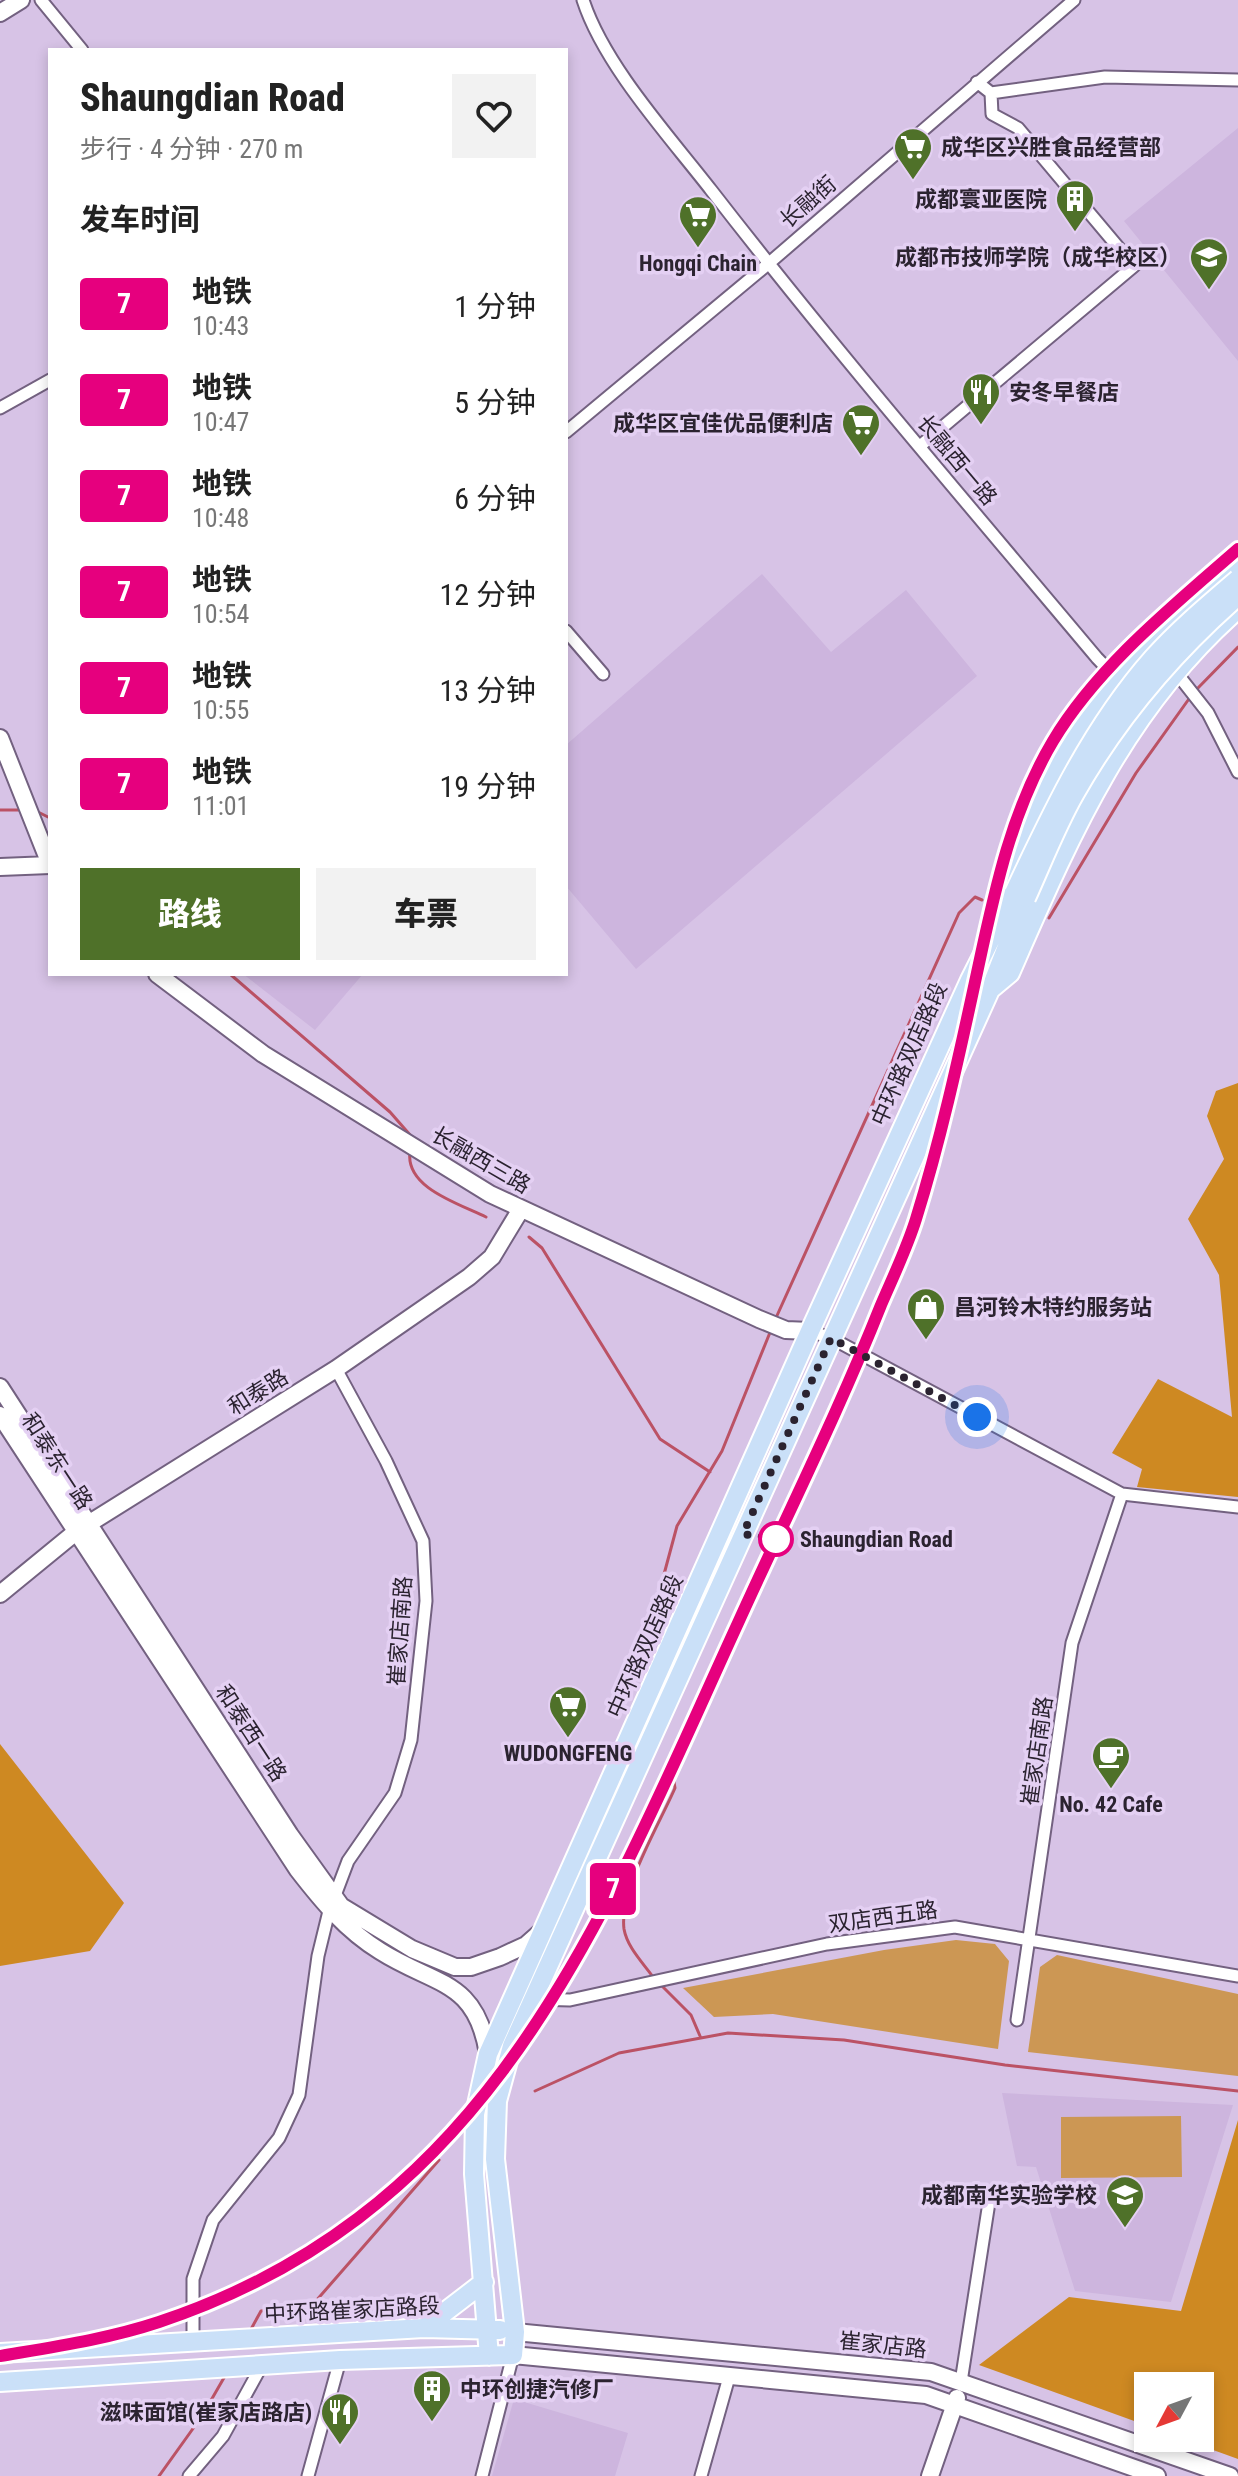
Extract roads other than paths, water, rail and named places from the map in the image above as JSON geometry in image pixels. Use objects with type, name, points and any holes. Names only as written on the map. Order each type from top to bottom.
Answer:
[{"type":"main road","points":[[970,980],[990,917],[1067,751],[1116,679],[1238,566]]},
{"type":"main road","points":[[990,990],[1020,895],[1063,789],[1094,738],[1153,658],[1238,579]]},
{"type":"main road","points":[[970,980],[1074,794],[1108,741],[1158,676],[1238,596]]},
{"type":"main road","points":[[990,990],[1010,973],[1090,800],[1149,703],[1175,671],[1238,609]]},
{"type":"main road","name":"中环路双店路段","points":[[489,2356],[474,2174],[475,2114],[488,2054],[970,980]]},
{"type":"main road","name":"中环路双店路段","points":[[513,2355],[515,2332],[495,2159],[497,2101],[512,2046],[990,990]]},
{"type":"main road","points":[[424,2328],[484,2282]]},
{"type":"main road","name":"中环路崔家店路段","points":[[0,2353],[424,2328],[515,2332]]},
{"type":"main road","points":[[0,2382],[340,2360],[513,2355]]},
{"type":"street","points":[[0,13],[21,0]]},
{"type":"street","points":[[41,0],[80,48]]},
{"type":"street","name":"长融西一路","points":[[583,0],[590,20],[640,99],[768,264],[1116,679],[1149,703]]},
{"type":"street","name":"长融街","points":[[568,430],[768,264],[1074,0]]},
{"type":"street","points":[[977,82],[991,93],[1105,77],[1238,80]]},
{"type":"street","points":[[920,446],[1134,266],[1018,128],[992,114],[991,93]]},
{"type":"street","points":[[0,408],[48,381]]},
{"type":"street","points":[[568,633],[603,674]]},
{"type":"street","points":[[1175,671],[1194,693],[1238,772]]},
{"type":"street","points":[[0,738],[48,859]]},
{"type":"street","points":[[0,867],[48,864]]},
{"type":"street","name":"长融西三路","points":[[160,976],[263,1054],[490,1194],[759,1319],[786,1330],[810,1331]]},
{"type":"street","name":"和泰路","points":[[0,1594],[84,1527],[336,1369],[469,1277],[492,1257],[521,1209]]},
{"type":"street","points":[[810,1331],[831,1338],[1122,1494],[1238,1507]]},
{"type":"street","name":"崔家店南路","points":[[193,2342],[193,2279],[213,2220],[279,2138],[299,2095],[318,1956],[332,1904],[348,1861],[395,1793],[411,1740],[426,1601],[423,1541],[336,1369]]},
{"type":"street","name":"和泰西一路","points":[[0,1387],[298,1870],[380,1951],[464,1996],[483,2025],[488,2054]]},
{"type":"street","name":"和泰东一路","points":[[0,1415],[84,1527]]},
{"type":"street","name":"崔家店南路","points":[[1017,2020],[1072,1643],[1122,1494]]},
{"type":"street","name":"和泰西一路","points":[[332,1904],[455,1967],[471,1967],[500,1957],[526,1945],[547,1926]]},
{"type":"street","name":"双店西五路","points":[[534,1999],[570,2000],[827,1944],[955,1927],[1238,1976]]},
{"type":"street","points":[[930,2476],[961,2382],[990,2196]]},
{"type":"street","name":"崔家店路","points":[[515,2332],[931,2372],[1230,2476]]},
{"type":"street","points":[[482,2476],[513,2355]]},
{"type":"street","name":"崔家店路","points":[[513,2355],[926,2395],[1157,2476]]},
{"type":"street","points":[[308,2476],[340,2360]]},
{"type":"street","points":[[189,2476],[223,2436],[257,2365]]},
{"type":"street","points":[[701,2476],[729,2377]]},
{"type":"waterway","points":[[1196,690],[1238,647]]},
{"type":"waterway","points":[[1049,918],[1136,773],[1191,696]]},
{"type":"waterway","points":[[0,810],[20,810]]},
{"type":"waterway","points":[[36,811],[48,817]]},
{"type":"waterway","points":[[775,1320],[959,913],[975,897],[982,900]]},
{"type":"waterway","points":[[232,976],[390,1112],[411,1136]]},
{"type":"waterway","points":[[410,1152],[411,1165],[425,1185],[486,1217]]},
{"type":"waterway","points":[[529,1237],[542,1248],[660,1439],[710,1472]]},
{"type":"waterway","points":[[663,1578],[677,1526],[722,1451],[771,1330]]},
{"type":"waterway","points":[[653,1977],[628,1942],[624,1913],[642,1857],[675,1788],[673,1776]]},
{"type":"waterway","points":[[661,1985],[691,2015],[700,2036]]},
{"type":"waterway","points":[[535,2091],[619,2053],[728,2033],[844,2040],[1005,2065],[1238,2091]]},
{"type":"waterway","points":[[250,2331],[261,2311],[315,2302],[439,2160]]},
{"type":"waterway","points":[[159,2476],[202,2416],[225,2376]]},
{"type":"metro line","name":"7","points":[[0,2356],[72,2344],[156,2323],[225,2297],[341,2233],[395,2189],[437,2148],[514,2060],[541,2021],[571,1973],[639,1837],[848,1387],[915,1221],[958,1060],[994,883],[1017,820],[1054,740],[1117,659],[1238,549]]},
{"type":"place","name":"成华区兴胜食品经营部","points":[[913,181]]},
{"type":"place","name":"成都寰亚医院","points":[[1075,233]]},
{"type":"place","name":"Hongqi Chain","points":[[698,249]]},
{"type":"place","name":"成都市技师学院（成华校区）","points":[[1209,291]]},
{"type":"place","name":"安冬早餐店","points":[[981,426]]},
{"type":"place","name":"成华区宜佳优品便利店","points":[[861,457]]},
{"type":"place","name":"昌河铃木特约服务站","points":[[926,1341]]},
{"type":"place","name":"Shaungdian Road","points":[[776,1539]]},
{"type":"place","name":"WUDONGFENG","points":[[568,1739]]},
{"type":"place","name":"No. 42 Cafe","points":[[1111,1790]]},
{"type":"place","name":"成都南华实验学校","points":[[1125,2229]]},
{"type":"place","name":"中环创捷汽修厂","points":[[432,2423]]},
{"type":"place","name":"滋味面馆(崔家店路店)","points":[[340,2446]]}]
